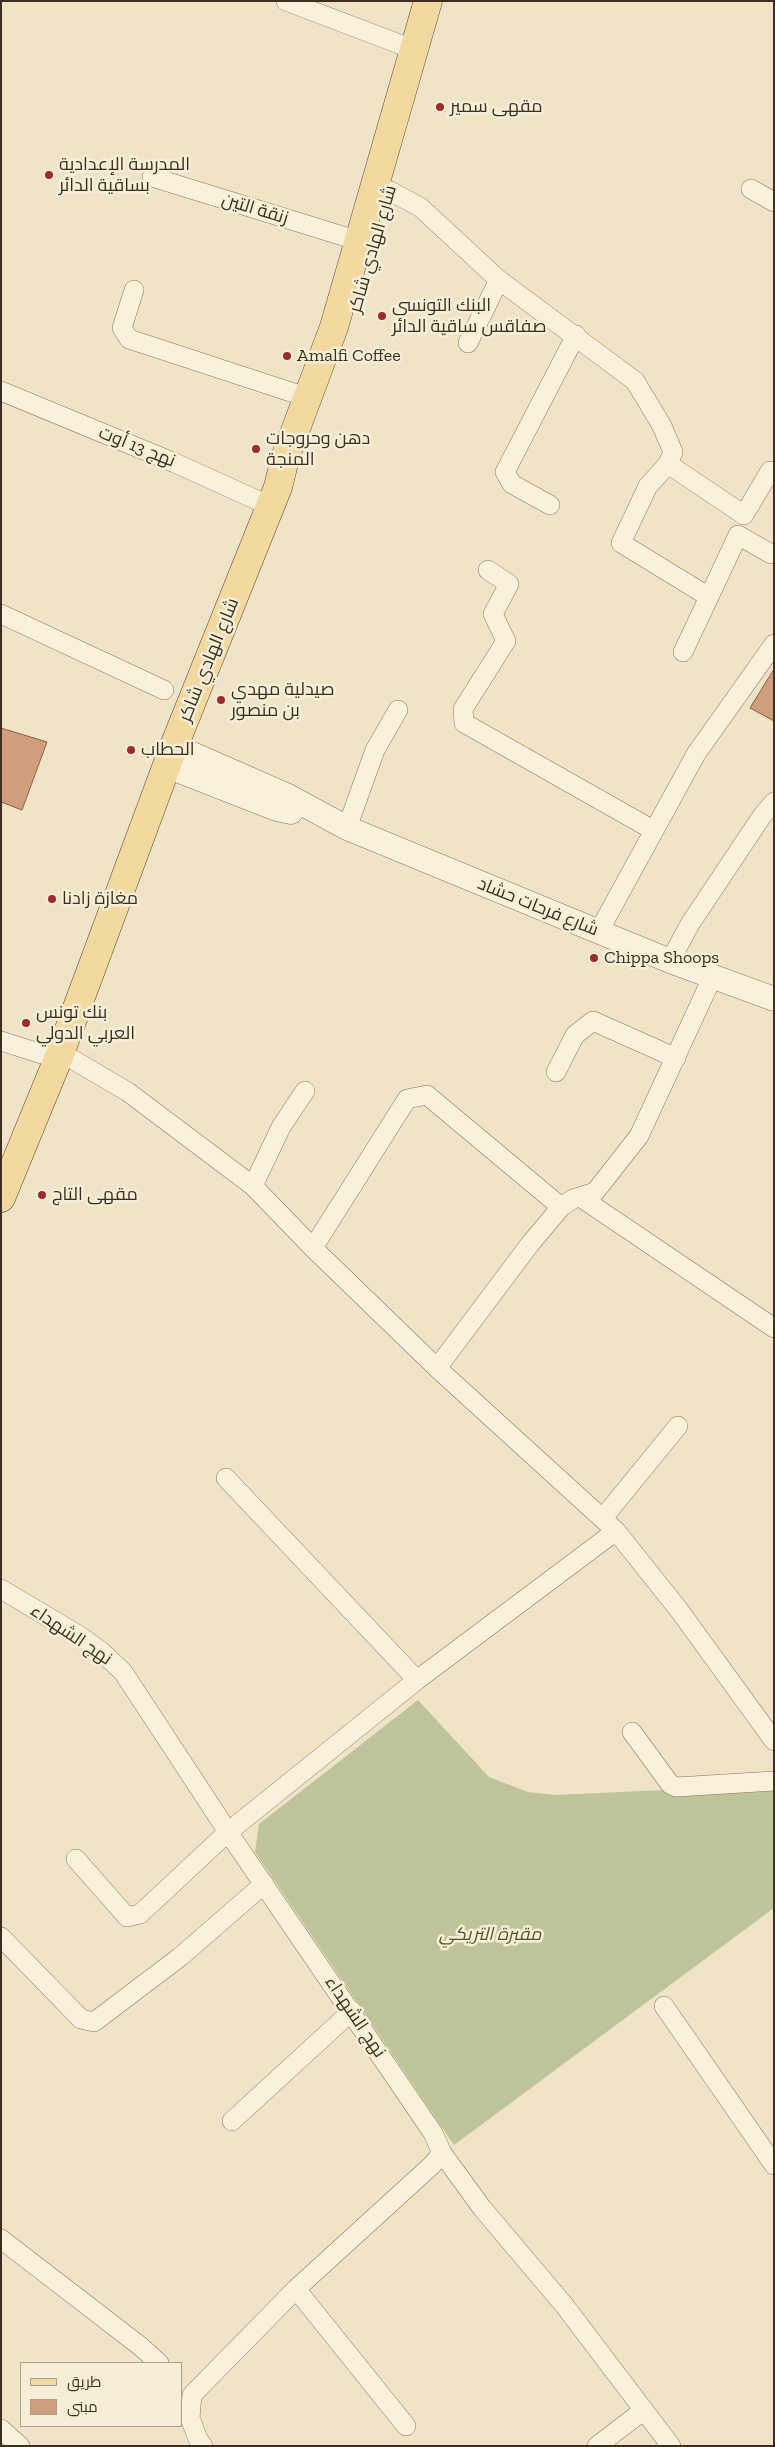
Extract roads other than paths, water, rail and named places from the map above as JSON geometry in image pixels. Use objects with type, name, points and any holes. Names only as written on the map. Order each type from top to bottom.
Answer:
[{"type":"main road","name":"شارع الهادي شاكر","points":[[413,89],[415,50],[428,1]]},
{"type":"main road","name":"شارع الهادي شاكر","points":[[274,496],[301,460],[347,338],[382,189],[413,89],[444,1]]},
{"type":"main road","name":"شارع الهادي شاكر","points":[[1,1198],[59,1055],[170,756],[274,496],[286,455],[309,398],[334,327],[359,241],[382,189]]},
{"type":"street","points":[[286,1],[415,50]]},
{"type":"street","name":"زنقة التين","points":[[152,177],[359,241]]},
{"type":"street","points":[[382,189],[420,207],[500,280],[635,381],[662,426],[673,452],[668,464],[648,486],[621,543],[709,597]]},
{"type":"street","points":[[751,189],[774,202]]},
{"type":"street","points":[[468,343],[500,280]]},
{"type":"street","points":[[134,290],[122,328],[130,339],[309,398]]},
{"type":"street","points":[[550,505],[512,484],[505,472],[576,335]]},
{"type":"street","name":"نهج 13 أوت","points":[[1,392],[175,463],[274,496]]},
{"type":"street","points":[[668,464],[744,515],[770,471],[774,474]]},
{"type":"street","points":[[683,652],[738,535],[771,554]]},
{"type":"street","points":[[488,570],[509,584],[494,614],[506,641],[463,709],[464,723],[653,830]]},
{"type":"street","points":[[1,614],[164,690]]},
{"type":"street","points":[[599,932],[696,754],[774,644]]},
{"type":"street","points":[[339,825],[398,710]]},
{"type":"street","name":"شارع فرحات حشاد","points":[[170,756],[277,809],[339,825],[712,978],[774,998]]},
{"type":"street","points":[[670,961],[690,924],[762,816],[774,802]]},
{"type":"street","points":[[437,1368],[530,1244],[561,1207],[595,1192],[639,1136],[712,978]]},
{"type":"street","points":[[556,1072],[575,1035],[593,1021],[676,1058]]},
{"type":"street","points":[[1,1041],[59,1055],[128,1092],[253,1186],[313,1248],[437,1368],[609,1524],[679,1610],[774,1741]]},
{"type":"street","points":[[253,1186],[280,1127],[305,1091]]},
{"type":"street","points":[[313,1248],[407,1100],[427,1095],[561,1207]]},
{"type":"street","points":[[580,1197],[774,1328]]},
{"type":"street","points":[[76,1859],[127,1917],[140,1914],[228,1832],[609,1524],[678,1426]]},
{"type":"street","points":[[226,1478],[418,1680]]},
{"type":"street","name":"نهج الشهداء","points":[[1,1589],[80,1636],[102,1652],[123,1672],[228,1832],[352,2011],[433,2133],[442,2153],[482,2208],[564,2305],[671,2446]]},
{"type":"street","points":[[632,1732],[670,1784],[676,1787],[774,1781]]},
{"type":"street","points":[[1,1938],[80,2019],[94,2022],[180,1957],[264,1884]]},
{"type":"street","points":[[664,2006],[774,2165]]},
{"type":"street","points":[[232,2121],[352,2011]]},
{"type":"street","points":[[204,2446],[198,2439],[190,2418],[187,2390],[432,2165],[442,2153]]},
{"type":"street","points":[[1,2239],[78,2297],[158,2362]]},
{"type":"street","points":[[296,2290],[406,2426]]},
{"type":"street","points":[[597,2446],[644,2410]]},
{"type":"street","points":[[1,2429],[20,2446]]},
{"type":"place","name":"مقهى سمير","points":[[440,107]]},
{"type":"place","name":"المدرسة الإعدادية بساقية الدائر","points":[[49,175]]},
{"type":"place","name":"البنك التونسي صفاقس ساقية الدائر","points":[[382,316]]},
{"type":"place","name":"Amalfi Coffee","points":[[287,356]]},
{"type":"place","name":"دهن وحروجات المنجة","points":[[256,449]]},
{"type":"place","name":"صيدلية مهدي بن منصور","points":[[221,700]]},
{"type":"place","name":"الحطاب","points":[[131,750]]},
{"type":"place","name":"مغازة زادنا","points":[[52,899]]},
{"type":"place","name":"Chippa Shoops","points":[[594,958]]},
{"type":"place","name":"بنك تونس العربي الدولي","points":[[26,1023]]},
{"type":"place","name":"مقهى التاج","points":[[42,1195]]},
{"type":"park label","name":"مقبرة التريكي","points":[[490,1935]]}]
